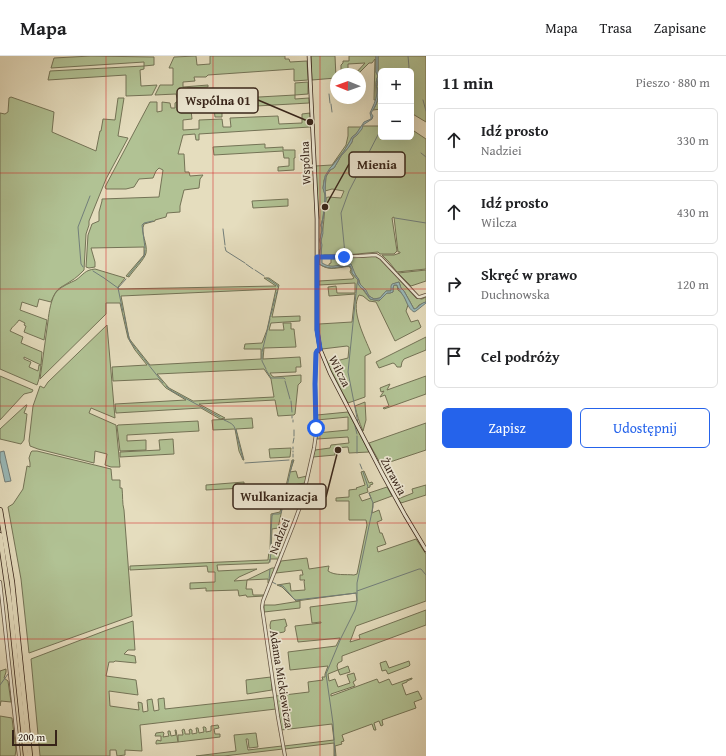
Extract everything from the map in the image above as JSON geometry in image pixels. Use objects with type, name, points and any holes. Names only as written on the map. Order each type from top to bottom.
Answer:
[{"type":"highway","points":[[0,510],[14,597],[30,756]]},
{"type":"highway","points":[[0,535],[10,605],[26,756]]},
{"type":"main road","name":"Wspólna","points":[[309,56],[320,257],[317,269]]},
{"type":"main road","name":"Wilcza","points":[[317,269],[317,330],[320,349],[323,359],[349,408]]},
{"type":"main road","name":"Żurawia","points":[[349,408],[389,485],[426,550]]},
{"type":"street","points":[[320,257],[378,256],[418,297],[426,295]]},
{"type":"street","name":"Nadziei","points":[[262,605],[301,504],[314,448],[316,434],[316,354],[320,349]]},
{"type":"street","points":[[0,582],[19,756]]},
{"type":"street","name":"Adama Mickiewicza","points":[[262,605],[285,756]]},
{"type":"green space","points":[[91,56],[154,57],[154,65],[144,66],[144,62],[51,68],[54,58]]},
{"type":"green space","points":[[196,56],[197,65],[210,64],[210,56],[285,56],[285,59],[289,59],[290,62],[307,61],[308,80],[294,81],[294,69],[194,77],[195,81],[183,82],[183,87],[208,85],[208,87],[187,88],[187,101],[295,95],[295,99],[309,98],[309,103],[222,108],[222,117],[215,117],[214,109],[191,110],[192,119],[183,120],[183,130],[199,129],[199,120],[222,119],[223,127],[231,127],[230,118],[278,116],[279,124],[302,123],[302,114],[310,113],[310,127],[199,134],[199,140],[196,140],[195,134],[183,135],[178,154],[184,154],[185,172],[189,172],[190,176],[203,175],[200,179],[199,188],[184,190],[180,212],[167,213],[166,217],[144,224],[143,231],[146,253],[129,277],[126,276],[144,255],[144,247],[91,248],[95,267],[86,267],[88,235],[92,224],[99,221],[99,212],[102,199],[159,197],[163,170],[159,168],[153,178],[139,179],[134,187],[126,189],[106,189],[105,187],[150,102],[157,102],[157,112],[162,111],[162,102],[170,103],[171,108],[175,108],[175,103],[178,101],[176,94],[155,95],[160,85],[173,85],[173,68],[169,68],[174,57]]},
{"type":"green space","points":[[311,56],[335,56],[336,68],[330,68],[330,78],[312,80]]},
{"type":"green space","points":[[349,56],[376,56],[376,72],[378,76],[376,85],[376,100],[374,100],[375,59],[364,68],[360,68],[365,63],[348,64],[348,68],[341,68],[343,61],[349,61]]},
{"type":"green space","points":[[378,56],[426,56],[426,122],[414,115],[414,68],[378,68]]},
{"type":"green space","points":[[144,66],[144,69],[140,70],[141,86],[157,85],[152,95],[126,96],[126,75],[48,80],[50,71]]},
{"type":"green space","points":[[308,82],[308,94],[295,95],[295,83]]},
{"type":"green space","points":[[378,96],[378,109],[373,110],[377,103]]},
{"type":"green space","points":[[11,97],[54,112],[52,132],[96,151],[103,119],[115,120],[118,98],[124,98],[118,136],[128,138],[106,179],[89,221],[86,234],[84,270],[75,279],[59,289],[51,302],[39,299],[37,307],[22,302],[20,310],[47,320],[44,340],[24,332],[26,326],[24,325],[25,323],[19,320],[10,331],[23,337],[21,343],[42,352],[41,365],[24,357],[24,359],[31,362],[29,367],[38,371],[39,365],[41,366],[37,385],[0,369],[0,113],[5,114],[8,112],[9,98]]},
{"type":"green space","points":[[362,126],[378,126],[378,140],[414,140],[414,131],[426,139],[426,269],[397,272],[382,255],[394,255],[400,253],[398,252],[394,217],[392,218],[397,251],[394,254],[380,254],[378,252],[322,256],[321,254],[326,198],[341,198],[344,191],[332,189],[325,191],[326,176],[330,170],[334,168]]},
{"type":"green space","points":[[348,127],[361,127],[352,137],[324,180],[323,188],[325,199],[321,225],[320,256],[318,256],[319,218],[315,166],[332,165],[346,145]]},
{"type":"green space","points":[[265,144],[265,148],[283,147],[283,150],[295,150],[294,170],[278,171],[278,167],[289,166],[289,158],[284,158],[283,151],[214,155],[213,147]]},
{"type":"green space","points":[[288,199],[288,206],[253,208],[252,201]]},
{"type":"green space","points":[[375,256],[381,259],[416,298],[422,299],[426,297],[426,302],[414,309],[399,282],[393,284],[391,291],[386,291],[380,298],[374,299],[369,296],[360,284],[352,266],[346,264],[329,267],[331,259]]},
{"type":"green space","points":[[349,266],[352,269],[352,273],[358,280],[358,283],[370,299],[379,301],[387,293],[393,292],[394,285],[397,285],[398,290],[403,294],[408,305],[406,311],[411,322],[418,320],[421,327],[395,341],[376,302],[369,301],[363,296],[359,295],[356,308],[357,316],[371,353],[365,356],[365,397],[348,403],[326,361],[336,361],[348,358],[349,347],[322,349],[319,339],[319,324],[352,322],[355,294],[329,296],[328,287],[336,286],[337,293],[355,293],[355,283],[319,285],[319,281],[354,278],[350,272],[351,269]]},
{"type":"green space","points":[[95,269],[125,278],[118,287],[119,289],[276,286],[264,278],[269,278],[279,285],[272,317],[300,316],[300,321],[271,323],[269,330],[284,330],[283,323],[291,323],[291,329],[294,329],[296,347],[264,348],[263,359],[300,357],[301,367],[296,367],[296,372],[270,373],[274,377],[301,375],[301,382],[298,385],[295,414],[278,416],[275,400],[199,404],[225,418],[220,419],[201,408],[116,413],[115,404],[186,400],[166,388],[158,379],[113,381],[112,367],[147,365],[128,338],[120,303],[106,303],[106,314],[40,379],[49,314],[53,297],[61,288],[76,280],[89,270]],"holes":[[[276,289],[267,330],[262,343],[245,344],[244,349],[261,349],[261,359],[150,365],[129,338],[121,296]],[[264,369],[271,379],[274,397],[193,401],[169,388],[157,374]]]},
{"type":"green space","points":[[426,270],[426,281],[411,286],[398,273]]},
{"type":"green space","points":[[107,325],[115,418],[91,408],[89,413],[116,425],[120,467],[105,465],[107,454],[95,451],[94,463],[30,446],[29,441],[33,406],[40,386],[44,388],[48,382]]},
{"type":"green space","points":[[426,337],[426,350],[404,359],[401,367],[397,367],[393,363],[379,368],[376,362]]},
{"type":"green space","points":[[0,376],[33,390],[32,392],[24,394],[0,420]]},
{"type":"green space","points":[[426,376],[426,394],[384,409],[383,408],[389,406],[385,395],[380,397],[384,391],[381,392],[380,388],[390,384],[387,390]]},
{"type":"green space","points":[[365,402],[366,420],[363,431],[355,406]]},
{"type":"green space","points":[[26,405],[24,413],[27,414],[24,440],[21,444],[0,439],[0,429]]},
{"type":"green space","points":[[348,412],[369,452],[349,453],[348,447],[334,448],[335,455],[313,457],[315,450],[330,448],[331,445],[349,443],[348,437],[317,439],[317,433],[348,430],[348,417],[317,420],[317,415]]},
{"type":"green space","points":[[252,418],[253,428],[236,429],[243,460],[239,451],[235,429],[213,430],[212,420]]},
{"type":"green space","points":[[198,421],[199,431],[127,435],[127,441],[146,440],[146,450],[120,451],[118,425]]},
{"type":"green space","points":[[426,423],[426,450],[381,465],[369,443]]},
{"type":"green space","points":[[173,439],[174,454],[120,457],[120,452],[160,450],[159,440]]},
{"type":"green space","points":[[291,448],[290,457],[270,458],[269,449]]},
{"type":"green space","points":[[32,451],[111,469],[112,480],[120,480],[124,510],[132,616],[29,653],[21,579],[8,507],[13,504],[23,489],[27,466],[30,467],[29,458]]},
{"type":"green space","points":[[292,460],[294,460],[290,472],[296,471],[298,478],[307,476],[305,483],[287,486],[278,528],[272,529],[271,553],[281,553],[279,559],[270,559],[269,563],[217,565],[218,571],[257,569],[239,577],[234,581],[247,580],[246,589],[252,589],[253,595],[264,596],[239,596],[238,590],[206,591],[206,588],[190,589],[190,583],[215,582],[215,572],[208,572],[207,566],[130,570],[130,566],[268,560],[270,551],[271,514],[280,512]]},
{"type":"green space","points":[[364,471],[369,483],[372,482],[373,484],[367,488],[368,492],[359,495],[362,501],[371,498],[369,493],[387,487],[392,496],[373,503],[372,513],[379,510],[382,520],[377,522],[380,533],[382,533],[386,544],[377,547],[378,552],[416,539],[426,554],[426,601],[356,626],[350,642],[360,639],[359,635],[426,610],[426,625],[342,656],[342,661],[338,663],[337,666],[338,670],[328,674],[329,681],[335,679],[338,687],[350,683],[347,675],[354,673],[356,680],[353,682],[355,686],[331,694],[331,696],[377,679],[379,683],[389,679],[392,685],[412,678],[402,684],[406,695],[418,691],[422,699],[414,702],[416,708],[382,720],[383,725],[381,726],[379,721],[374,723],[376,730],[374,730],[372,724],[342,735],[344,741],[341,742],[342,744],[335,746],[336,756],[334,756],[334,743],[285,749],[284,746],[334,740],[332,724],[281,730],[276,696],[309,692],[308,682],[323,680],[322,677],[325,677],[328,666],[290,670],[288,652],[336,646],[340,638],[298,642],[295,626],[321,623],[312,623],[310,607],[357,601],[356,593],[296,601],[282,587],[277,585],[290,583],[291,591],[305,590],[305,580],[300,580],[300,575],[303,575],[302,570],[276,573],[281,561],[307,558],[309,569],[329,566],[328,571],[334,574],[357,574],[367,525],[366,520],[349,520],[349,501],[336,501],[336,498],[349,497],[349,490],[357,489],[356,488],[365,485],[361,472]]},
{"type":"green space","points":[[244,482],[244,488],[206,490],[206,485]]},
{"type":"green space","points":[[426,485],[426,495],[401,503],[398,499],[413,493],[412,489]]},
{"type":"green space","points":[[275,568],[269,583],[268,579],[247,580]]},
{"type":"green space","points":[[300,601],[300,608],[264,612],[264,605],[275,605]]},
{"type":"green space","points":[[285,619],[287,626],[285,627],[284,632],[271,633],[271,621]]},
{"type":"green space","points":[[133,621],[135,650],[128,650],[124,654],[135,656],[136,663],[115,661],[109,662],[106,676],[136,680],[138,695],[109,691],[110,706],[139,710],[138,702],[142,703],[143,712],[148,711],[147,700],[152,699],[154,711],[159,710],[158,699],[164,698],[165,709],[274,697],[276,709],[140,725],[142,751],[125,750],[125,755],[117,756],[116,750],[110,750],[110,756],[40,756],[31,659]]},
{"type":"green space","points":[[386,661],[389,668],[409,661],[410,665],[388,674],[386,670],[382,671],[380,663]]},
{"type":"green space","points":[[348,666],[350,672],[340,675],[338,670]]},
{"type":"green space","points":[[6,669],[4,678],[8,681],[11,702],[1,701],[0,706],[0,671]]},
{"type":"green space","points":[[271,677],[272,690],[247,694],[246,680]]},
{"type":"green space","points":[[0,716],[12,718],[16,750],[15,756],[0,756]]},
{"type":"green space","points":[[218,725],[219,728],[214,729],[215,734],[220,734],[220,737],[178,742],[178,735],[183,735],[182,730],[184,729],[185,734],[190,734],[190,729],[192,730],[192,734],[197,733],[196,728],[198,728],[199,733],[204,732],[203,727],[206,728],[206,732],[211,731],[211,726]]},
{"type":"green space","points":[[175,730],[178,742],[156,744],[157,740],[161,741],[161,736],[155,736],[156,733],[163,732],[163,737],[169,736],[168,731],[170,731],[171,736],[176,735]]},
{"type":"green space","points":[[256,733],[258,747],[249,748],[248,739],[246,739],[248,750],[282,746],[283,749],[224,756],[196,756],[236,751],[234,735]]},
{"type":"water","points":[[376,56],[378,56],[378,76],[376,72]]},
{"type":"water","points":[[378,76],[378,98],[371,113],[373,116],[372,119],[363,125],[362,129],[353,138],[352,142],[334,168],[330,170],[326,176],[326,200],[321,241],[322,256],[320,256],[321,225],[325,199],[323,188],[325,176],[364,122],[371,119],[370,113],[377,93],[376,82]]},
{"type":"water","points":[[320,258],[322,258],[322,263],[329,266],[351,264],[360,284],[369,296],[374,299],[380,298],[386,291],[391,291],[392,284],[399,282],[414,309],[422,303],[426,303],[414,312],[408,306],[397,285],[394,285],[393,292],[387,293],[380,300],[370,299],[358,284],[358,280],[352,273],[350,266],[328,268],[319,264]]},
{"type":"water","points":[[4,451],[11,481],[5,482],[0,460],[0,452]]},
{"type":"waterway","points":[[408,56],[409,68]]},
{"type":"waterway","points":[[329,94],[330,103]]},
{"type":"waterway","points":[[423,100],[426,111]]},
{"type":"waterway","points":[[331,104],[332,112]]},
{"type":"waterway","points":[[348,264],[345,254],[341,213],[349,191],[378,135]]},
{"type":"waterway","points":[[421,153],[426,157]]},
{"type":"waterway","points":[[83,267],[81,264],[78,227],[90,196]]},
{"type":"waterway","points":[[395,218],[426,223]]},
{"type":"waterway","points":[[145,248],[142,225],[153,221]]},
{"type":"waterway","points":[[223,229],[225,245]]},
{"type":"waterway","points":[[225,247],[226,251],[245,263]]},
{"type":"waterway","points":[[128,276],[144,256],[145,250]]},
{"type":"waterway","points":[[246,264],[253,269]]},
{"type":"waterway","points":[[255,270],[264,276]]},
{"type":"waterway","points":[[93,271],[118,288],[123,312]]},
{"type":"waterway","points":[[267,278],[278,287]]},
{"type":"waterway","points":[[118,288],[126,279]]},
{"type":"waterway","points":[[358,282],[348,372],[358,423]]},
{"type":"waterway","points":[[276,296],[277,292]]},
{"type":"waterway","points":[[273,306],[275,298]]},
{"type":"waterway","points":[[270,317],[273,308]]},
{"type":"waterway","points":[[124,315],[126,324]]},
{"type":"waterway","points":[[262,352],[270,319]]},
{"type":"waterway","points":[[126,326],[130,341],[136,349]]},
{"type":"waterway","points":[[137,350],[143,358]]},
{"type":"waterway","points":[[262,353],[262,361],[266,369]]},
{"type":"waterway","points":[[144,359],[163,383]]},
{"type":"waterway","points":[[266,370],[271,378],[285,379]]},
{"type":"waterway","points":[[285,381],[290,399]]},
{"type":"waterway","points":[[166,386],[172,391],[220,417]]},
{"type":"waterway","points":[[291,401],[292,412]]},
{"type":"waterway","points":[[224,420],[233,425],[237,434]]},
{"type":"waterway","points":[[355,426],[357,434]]},
{"type":"waterway","points":[[294,430],[294,436]]},
{"type":"waterway","points":[[237,436],[243,459]]},
{"type":"waterway","points":[[357,436],[357,453]]},
{"type":"waterway","points":[[293,443],[294,438]]},
{"type":"waterway","points":[[245,463],[289,460]]},
{"type":"waterway","points":[[271,533],[272,516],[273,514],[281,513],[293,460]]},
{"type":"waterway","points":[[360,464],[362,469]]},
{"type":"waterway","points":[[363,472],[368,487]]},
{"type":"waterway","points":[[335,756],[333,723],[326,674],[355,610],[357,602],[357,583],[373,507],[369,493]]},
{"type":"waterway","points":[[271,534],[271,540]]},
{"type":"waterway","points":[[271,541],[271,550]]},
{"type":"waterway","points":[[270,562],[271,551]]},
{"type":"waterway","points":[[270,569],[270,581]]},
{"type":"waterway","points":[[357,591],[419,569],[421,569],[426,575]]},
{"type":"waterway","points":[[272,582],[276,584]]},
{"type":"waterway","points":[[279,585],[283,586],[296,600],[357,593]]},
{"type":"waterway","points":[[0,685],[8,674]]},
{"type":"place","name":"Wspólna 01","points":[[310,122]]},
{"type":"place","name":"Mienia","points":[[325,207]]},
{"type":"place","name":"Wulkanizacja","points":[[338,450]]},
{"type":"route","points":[[316,428],[316,353],[320,349],[317,330],[317,257],[344,257]]}]
